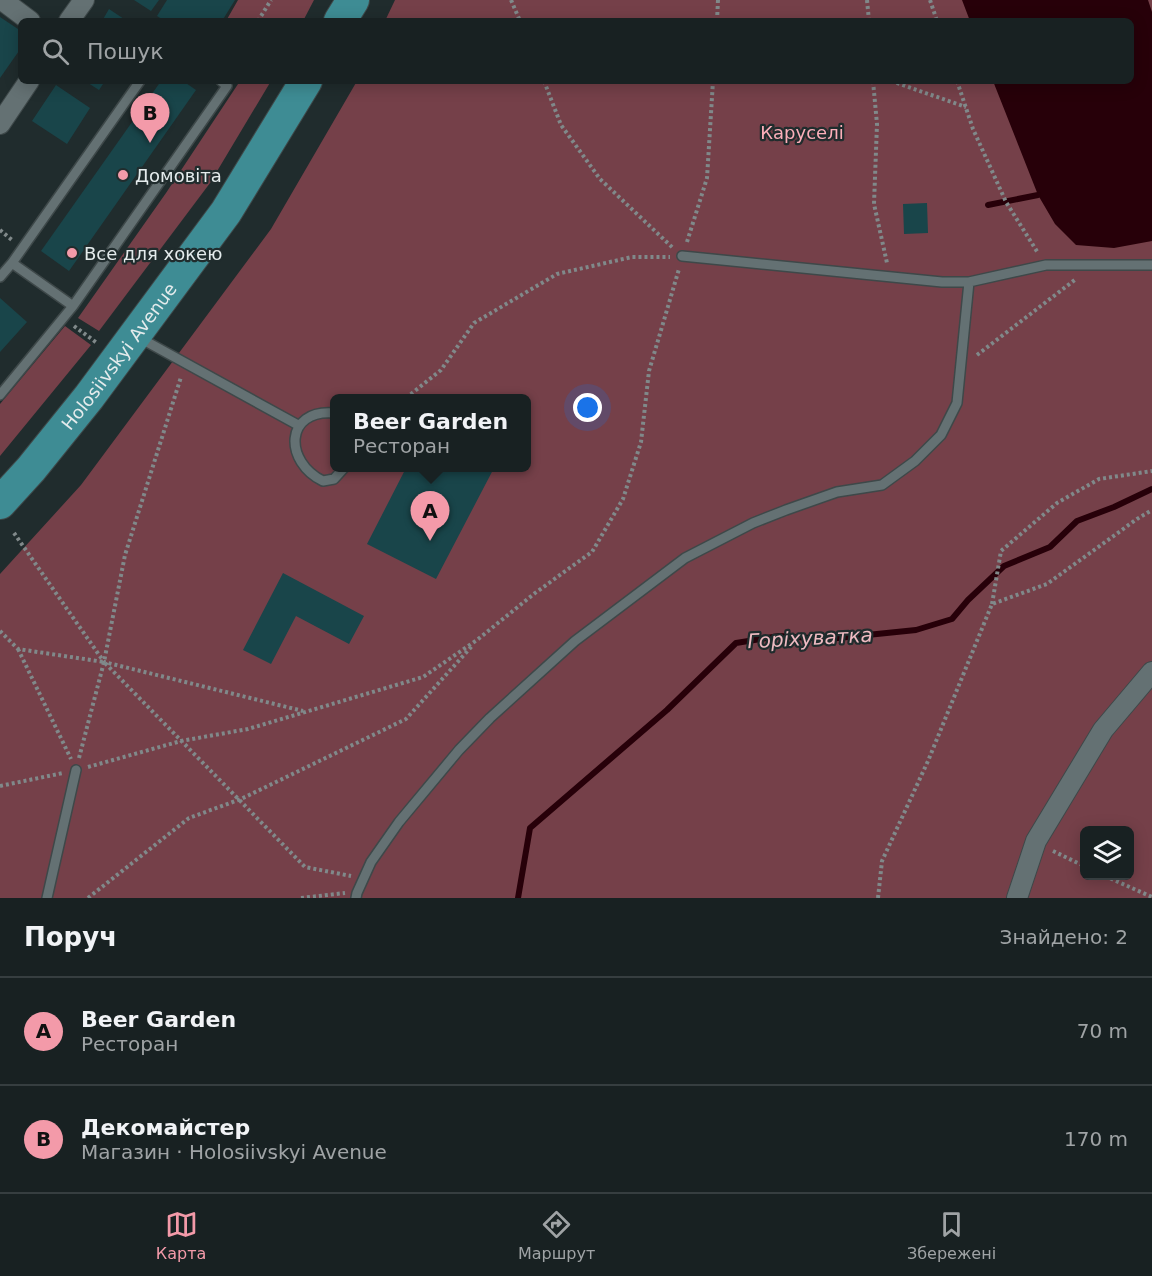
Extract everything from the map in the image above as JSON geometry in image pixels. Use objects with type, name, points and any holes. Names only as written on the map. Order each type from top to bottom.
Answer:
[{"type":"highway","points":[[342,18],[352,0]]},
{"type":"highway","name":"Holosiivskyi Avenue","points":[[0,503],[39,460],[136,336],[226,212],[304,84]]},
{"type":"street","points":[[2,0],[26,18]]},
{"type":"street","points":[[71,18],[84,0]]},
{"type":"street","points":[[0,124],[27,84]]},
{"type":"street","points":[[1017,898],[1036,841],[1103,730],[1152,672]]},
{"type":"lane","points":[[0,277],[138,84]]},
{"type":"lane","points":[[0,395],[73,306],[227,86],[225,84]]},
{"type":"lane","points":[[682,256],[892,278],[969,282],[1046,265],[1152,265]]},
{"type":"lane","points":[[12,263],[73,306]]},
{"type":"lane","points":[[357,895],[371,862],[399,822],[459,750],[490,718],[574,641],[685,558],[753,523],[837,492],[882,485],[915,461],[941,435],[957,403],[969,282]]},
{"type":"lane","points":[[136,336],[298,425]]},
{"type":"lane","points":[[330,413],[309,416],[298,425],[295,438],[296,452],[300,463],[323,481],[334,479],[340,472]]},
{"type":"lane","points":[[47,898],[76,770]]},
{"type":"path","points":[[260,18],[271,0]]},
{"type":"path","points":[[512,0],[519,18]]},
{"type":"path","points":[[717,18],[718,0]]},
{"type":"path","points":[[867,0],[869,18]]},
{"type":"path","points":[[930,0],[936,18]]},
{"type":"path","points":[[545,84],[561,125],[600,179],[682,256]]},
{"type":"path","points":[[0,786],[76,770],[181,741],[248,729],[423,677],[477,640],[535,593],[592,552],[623,499],[641,442],[649,371],[707,178],[713,84]]},
{"type":"path","points":[[873,84],[877,124],[874,204],[892,278]]},
{"type":"path","points":[[900,84],[966,107]]},
{"type":"path","points":[[958,84],[973,129],[1006,202],[1046,265]]},
{"type":"path","points":[[412,394],[441,370],[474,323],[557,274],[632,258],[682,256]]},
{"type":"path","points":[[960,368],[1095,265]]},
{"type":"path","points":[[63,318],[97,344]]},
{"type":"path","points":[[76,770],[104,662],[125,555],[185,364]]},
{"type":"path","points":[[878,898],[882,861],[928,761],[992,604],[1001,553],[1057,503],[1099,479],[1152,471]]},
{"type":"path","points":[[992,604],[1047,584],[1152,510]]},
{"type":"path","points":[[14,533],[104,662],[241,799],[305,867],[363,879]]},
{"type":"path","points":[[0,631],[18,650],[76,770]]},
{"type":"path","points":[[88,898],[189,818],[241,799],[406,718],[477,640]]},
{"type":"path","points":[[18,650],[104,662],[304,712]]},
{"type":"path","points":[[1051,851],[1080,864]]},
{"type":"path","points":[[1114,880],[1152,897]]},
{"type":"path","points":[[301,898],[357,895]]},
{"type":"green space","points":[[238,0],[314,0],[305,18],[228,18]]},
{"type":"green space","name":"Каруселі","points":[[395,0],[1152,0],[1152,898],[0,898],[0,574],[81,485],[271,229],[355,84],[1134,84],[1134,18],[386,18]]},
{"type":"green space","points":[[238,84],[269,84],[210,183],[99,331],[78,318],[166,193]]},
{"type":"green space","points":[[65,326],[91,345],[0,456],[0,404]]},
{"type":"shaded area","points":[[962,0],[1148,0],[1152,12],[1152,241],[1114,248],[1076,245],[1055,224],[1038,195],[994,84],[1134,84],[1134,18],[969,18]]},
{"type":"building","points":[[134,0],[159,0],[151,11]]},
{"type":"building","points":[[167,0],[235,0],[224,18],[160,18],[157,16]]},
{"type":"building","points":[[109,9],[122,18],[104,18]]},
{"type":"building","points":[[0,17],[18,29],[18,52],[0,78]]},
{"type":"building","points":[[90,84],[103,84],[99,90]]},
{"type":"building","points":[[159,84],[187,84],[196,90],[69,271],[41,251]]},
{"type":"building","points":[[56,85],[90,108],[67,144],[32,121]]},
{"type":"building","points":[[927,203],[928,233],[904,234],[903,204]]},
{"type":"building","points":[[0,298],[27,322],[0,352]]},
{"type":"building","points":[[404,472],[492,472],[436,579],[367,544]]},
{"type":"building","points":[[283,573],[364,616],[349,644],[296,616],[271,664],[243,650]]},
{"type":"waterway","points":[[988,205],[1038,195]]},
{"type":"waterway","name":"Горіхуватка","points":[[518,898],[530,828],[667,710],[736,643],[779,636],[828,639],[916,630],[952,619],[968,600],[1004,566],[1050,547],[1077,521],[1152,489]]},
{"type":"place","name":"Декомайстер","points":[[150,143]]},
{"type":"place","name":"Домовіта","points":[[123,175]]},
{"type":"place","name":"Все для хокею","points":[[72,253]]},
{"type":"place","name":"Beer Garden","points":[[430,541]]}]
